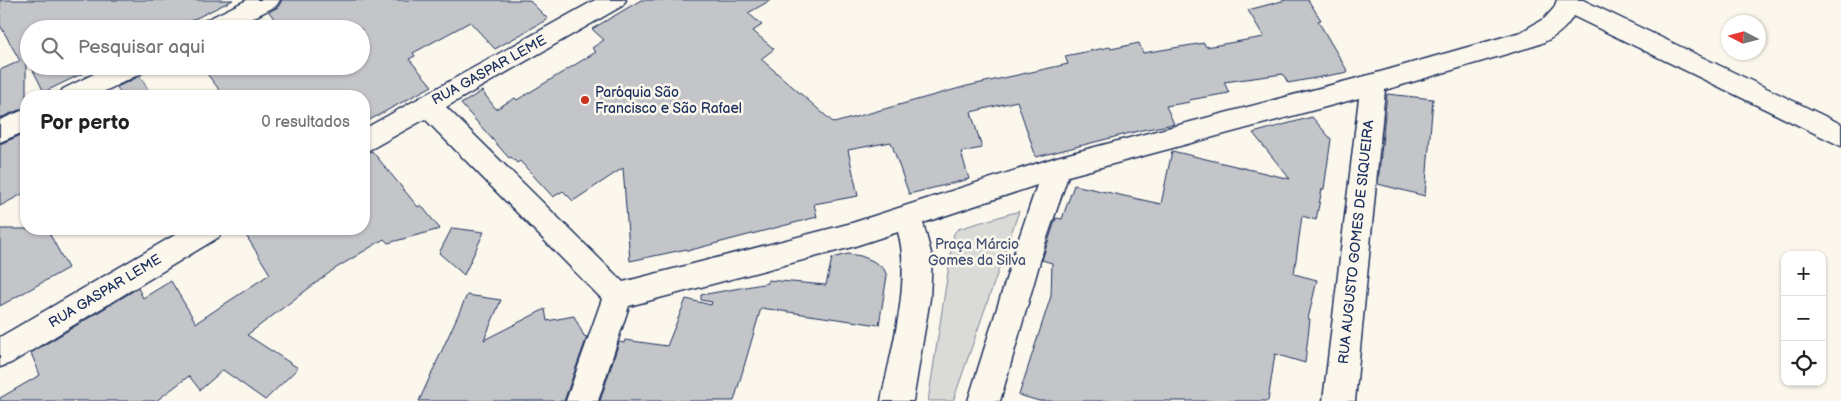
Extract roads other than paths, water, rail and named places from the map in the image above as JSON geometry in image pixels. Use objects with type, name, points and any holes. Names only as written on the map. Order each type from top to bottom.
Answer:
[{"type":"street","points":[[227,20],[268,0]]},
{"type":"street","name":"RUA GASPAR LEME","points":[[370,138],[614,0]]},
{"type":"street","points":[[618,296],[852,234],[1057,168],[1374,84],[1540,34],[1555,22],[1568,2],[1841,136]]},
{"type":"street","points":[[84,90],[115,75]]},
{"type":"street","name":"RUA AUGUSTO GOMES DE SIQUEIRA","points":[[1339,401],[1374,84]]},
{"type":"street","points":[[428,105],[618,296]]},
{"type":"street","points":[[0,132],[20,122]]},
{"type":"street","points":[[984,401],[1030,244],[1057,168]]},
{"type":"street","points":[[897,401],[915,298],[918,257],[914,233],[906,216]]},
{"type":"street","name":"RUA GASPAR LEME","points":[[0,353],[200,235]]},
{"type":"street","points":[[582,401],[618,296]]},
{"type":"place","name":"Paróquia São Francisco e São Rafael","points":[[585,100]]},
{"type":"park label","name":"Praça Márcio Gomes da Silva","points":[[977,252]]}]
